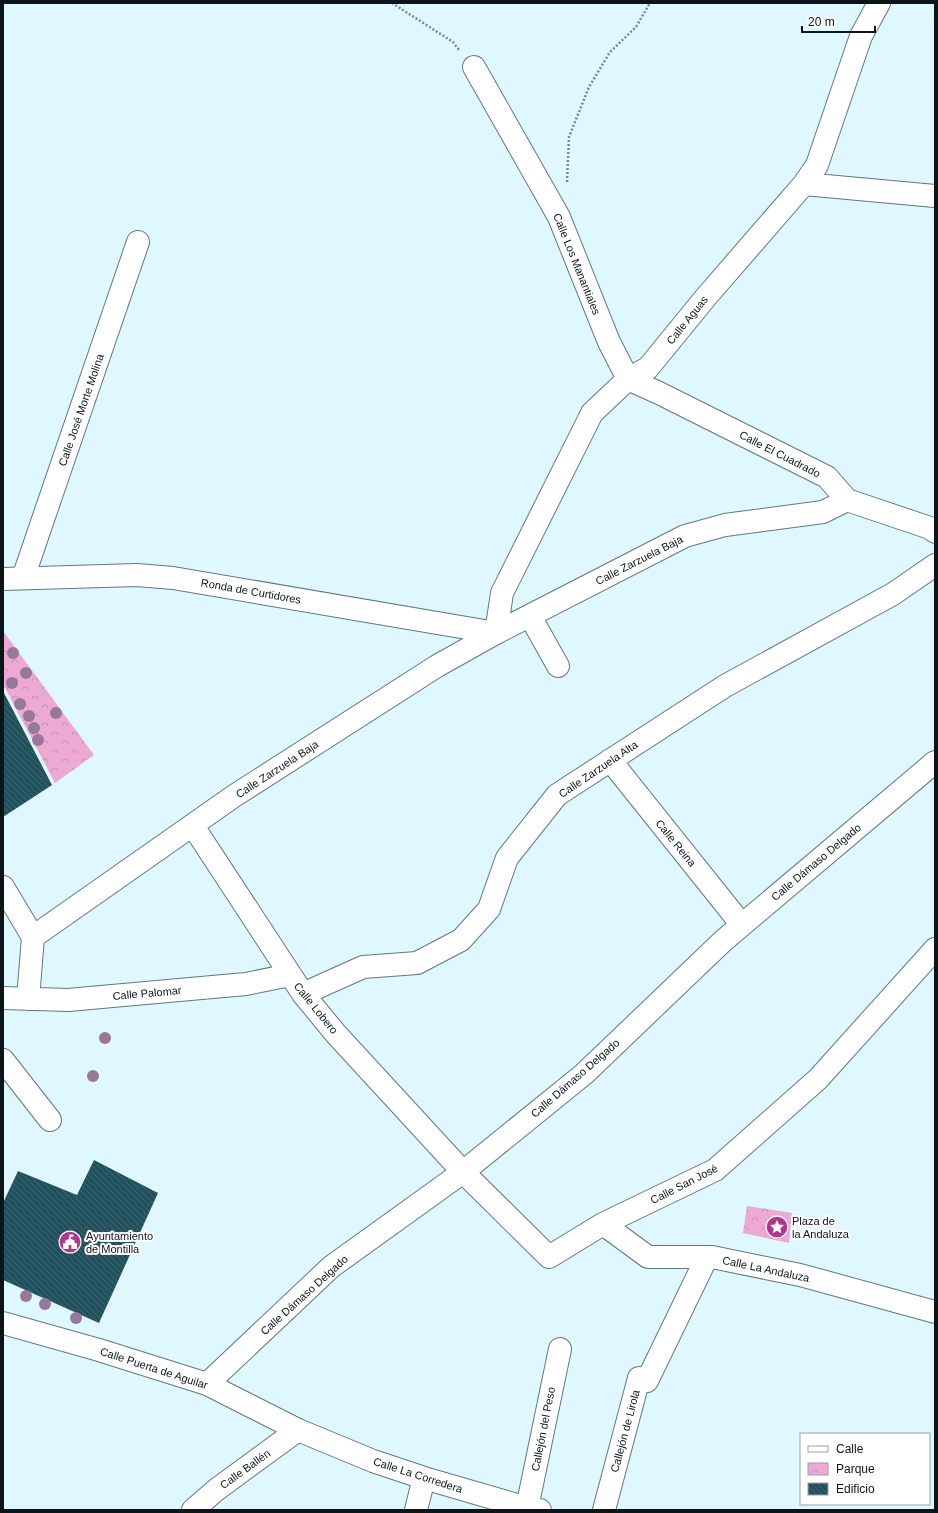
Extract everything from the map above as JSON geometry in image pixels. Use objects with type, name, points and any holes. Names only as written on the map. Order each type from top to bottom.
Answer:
[{"type":"street","name":"Calle Aguas","points":[[496,632],[502,593],[592,413],[628,379],[648,368],[706,297],[804,184],[817,166],[861,36],[879,3]]},
{"type":"street","name":"Calle Los Manantiales","points":[[474,67],[559,216],[608,342],[628,379]]},
{"type":"street","points":[[804,184],[935,196]]},
{"type":"street","name":"Calle José Morte Molina","points":[[13,578],[138,242]]},
{"type":"street","name":"Calle El Cuadrado","points":[[628,379],[660,393],[827,477],[847,500]]},
{"type":"street","points":[[847,500],[933,527]]},
{"type":"street","name":"Calle Zarzuela Baja","points":[[33,937],[234,796],[430,670],[496,632],[685,536],[725,525],[823,512],[847,500]]},
{"type":"street","name":"Calle Zarzuela Alta","points":[[303,994],[363,967],[417,963],[461,940],[489,909],[507,858],[557,795],[725,686],[893,594],[935,565]]},
{"type":"street","name":"Ronda de Curtidores","points":[[13,578],[137,575],[173,578],[496,632]]},
{"type":"street","points":[[530,616],[558,666]]},
{"type":"street","name":"Calle Reina","points":[[610,760],[742,925]]},
{"type":"street","name":"Calle Dámaso Delgado","points":[[207,1384],[331,1267],[463,1172],[584,1074],[742,925],[935,762]]},
{"type":"street","name":"Calle Lobero","points":[[193,826],[303,994],[336,1034],[463,1172]]},
{"type":"street","points":[[3,887],[33,937],[28,999]]},
{"type":"street","name":"Calle San José","points":[[463,1172],[549,1257],[603,1224],[715,1170],[818,1079],[935,948]]},
{"type":"street","name":"Calle Palomar","points":[[3,998],[68,1000],[246,984],[290,975]]},
{"type":"street","points":[[3,1060],[50,1120]]},
{"type":"street","name":"Calle La Andaluza","points":[[603,1224],[648,1257],[707,1257],[800,1275],[935,1312]]},
{"type":"street","name":"Callejón de Lirola","points":[[604,1510],[639,1378],[647,1380],[707,1257]]},
{"type":"street","name":"Calle Puerta de Aguilar","points":[[3,1323],[207,1384],[298,1430]]},
{"type":"street","name":"Callejón del Peso","points":[[534,1509],[560,1349]]},
{"type":"street","name":"Calle La Corredera","points":[[298,1430],[373,1461],[424,1478],[534,1509]]},
{"type":"street","name":"Calle Ballén","points":[[193,1510],[216,1490],[298,1430]]},
{"type":"street","points":[[416,1510],[424,1478]]},
{"type":"path","points":[[392,3],[453,42],[474,67]]},
{"type":"path","points":[[559,216],[566,186],[570,137],[589,87],[610,52],[636,27],[650,3]]},
{"type":"green space","points":[[3,631],[94,755],[55,783],[3,684]]},
{"type":"green space","points":[[747,1206],[792,1213],[789,1243],[743,1233]]},
{"type":"building","points":[[3,691],[52,785],[3,817]]},
{"type":"building","name":"Ayuntamiento de Montilla","points":[[94,1160],[158,1193],[99,1323],[3,1280],[3,1203],[18,1171],[77,1195]]},
{"type":"place","name":"Plaza de la Andaluza","points":[[777,1227]]},
{"type":"place","name":"Ayuntamiento de Montilla","points":[[70,1242]]}]
